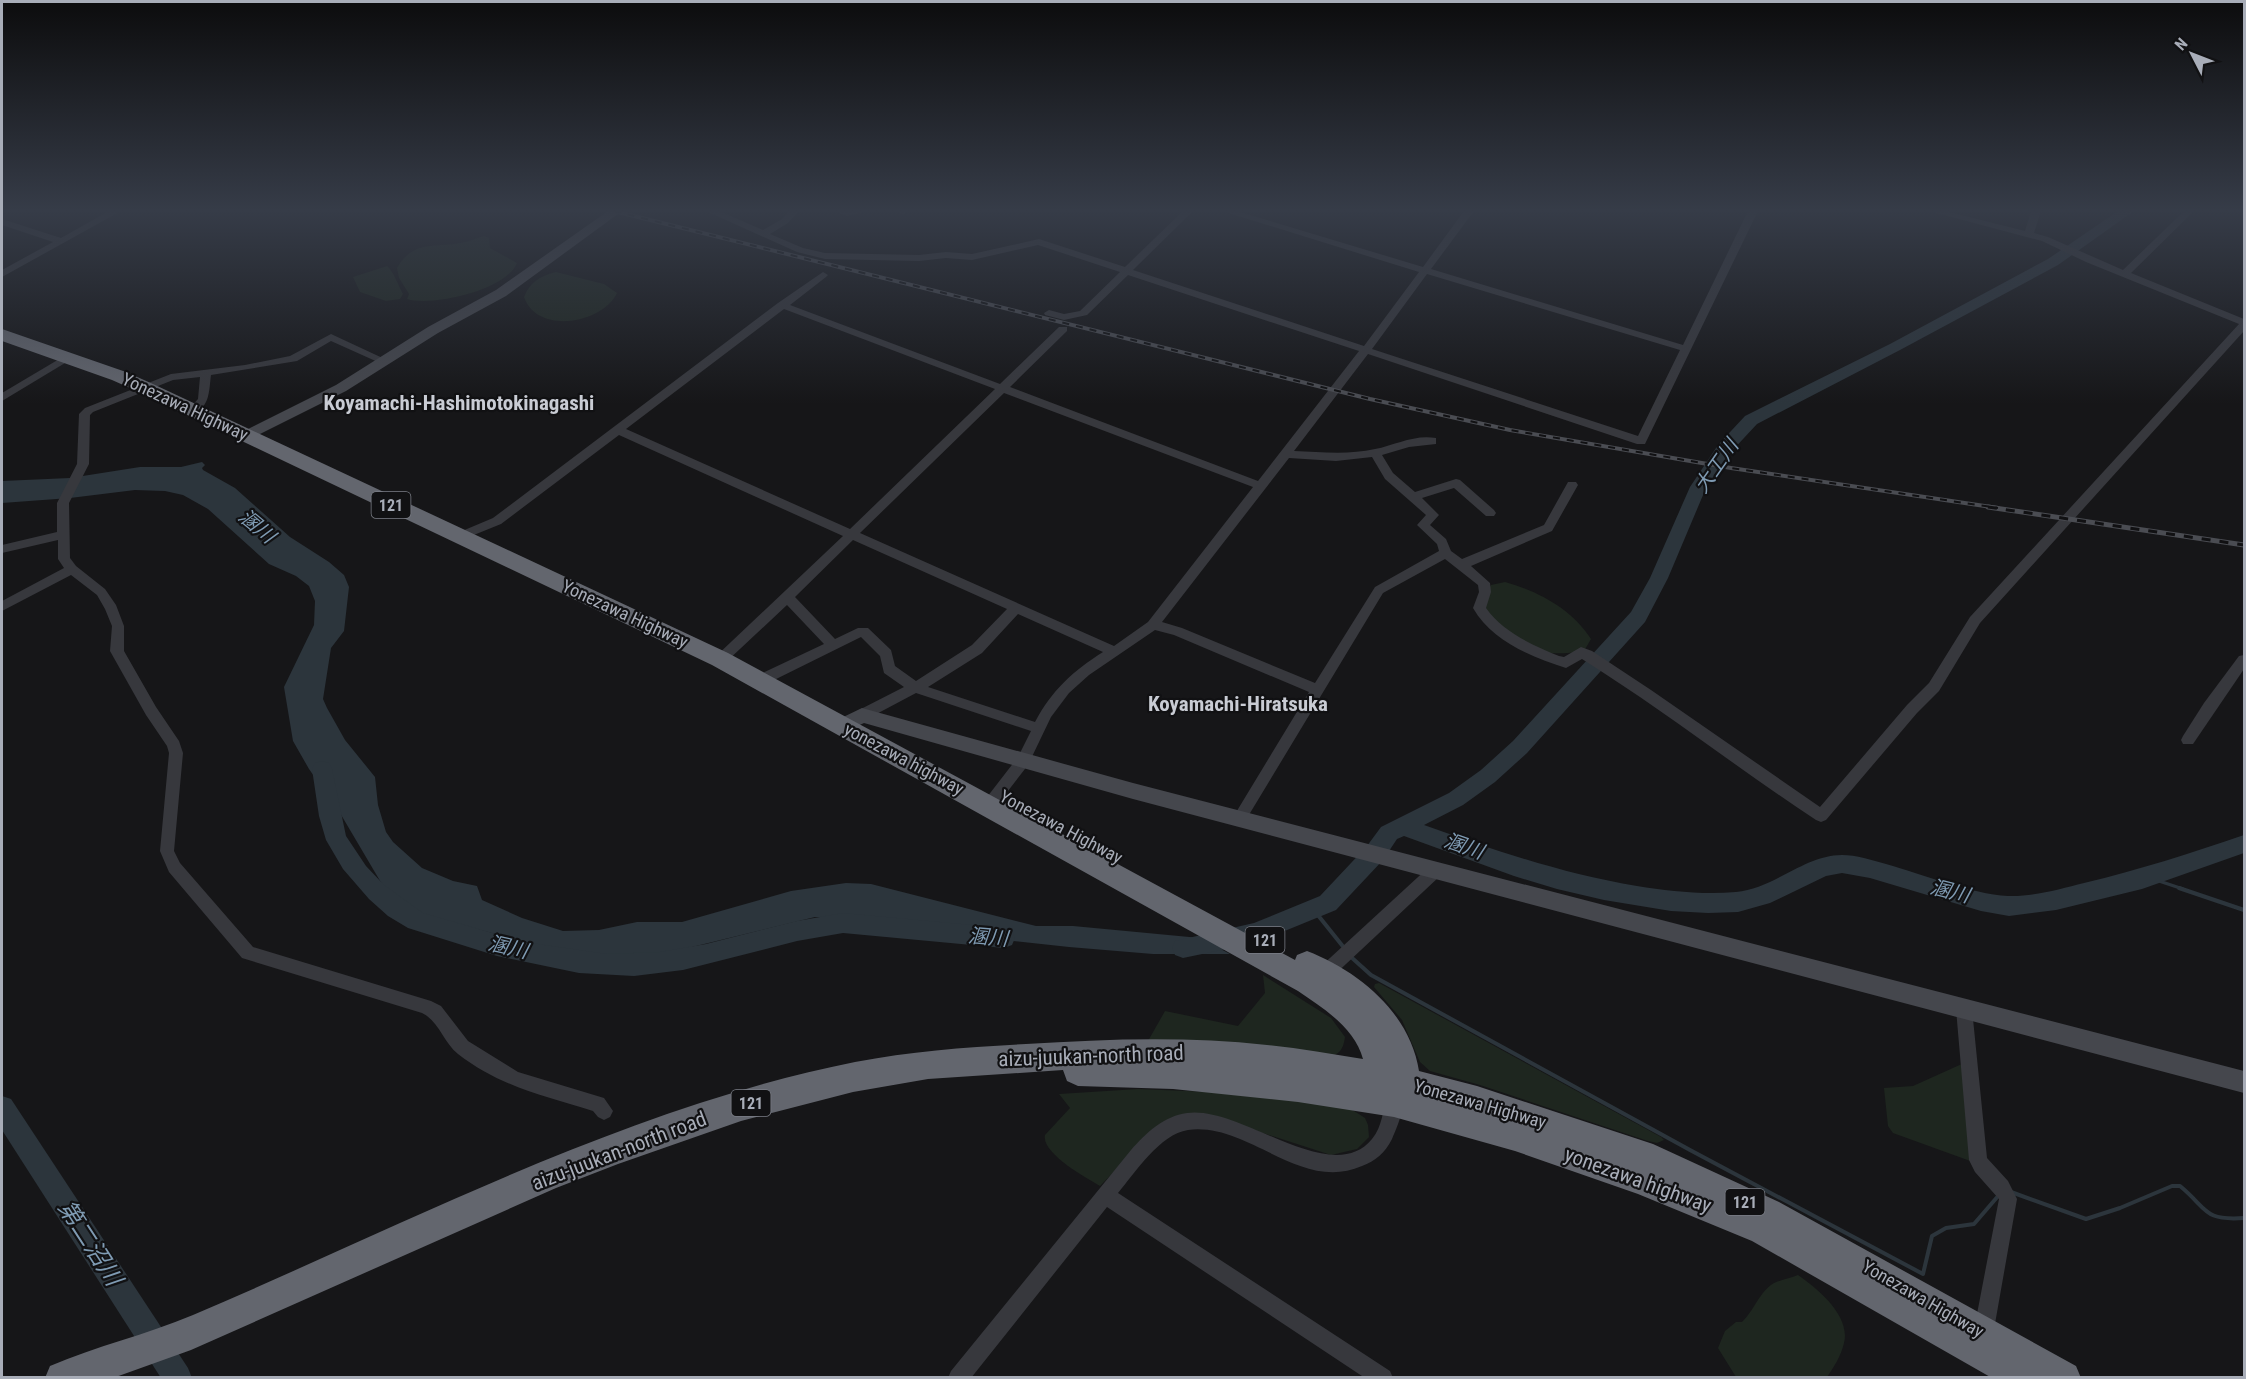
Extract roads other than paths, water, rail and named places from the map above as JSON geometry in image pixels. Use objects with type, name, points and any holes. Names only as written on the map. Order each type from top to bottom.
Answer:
[{"type":"highway","name":"Yonezawa Highway","points":[[2,335],[146,388],[194,410],[720,659],[767,685],[938,761],[993,799]]},
{"type":"highway","name":"yonezawa highway","points":[[993,799],[1317,975],[1367,1032],[1378,1057],[1375,1085],[1638,1178],[1742,1220],[1982,1343],[2027,1377]]},
{"type":"highway","name":"aizu-juukan-north road","points":[[62,1377],[118,1372],[620,1158],[686,1135],[797,1105],[893,1085],[1000,1074],[1091,1071],[1173,1074],[1283,1085],[1375,1085]]},
{"type":"highway","name":"Yonezawa Highway","points":[[1982,1343],[2064,1377]]},
{"type":"street","points":[[247,435],[341,388],[433,330],[501,293],[526,275]]},
{"type":"street","points":[[459,537],[497,521],[821,275]]},
{"type":"street","points":[[1049,313],[1064,318],[1083,313],[1121,275]]},
{"type":"street","points":[[1138,275],[1641,441],[1722,275]]},
{"type":"street","points":[[993,799],[1023,761],[1038,728],[1053,703],[1076,677],[1137,639],[1153,625],[1422,275]]},
{"type":"street","points":[[1440,275],[1686,349]]},
{"type":"street","points":[[1375,453],[1389,476],[1433,515],[1423,525],[1442,542],[1446,553],[1463,564],[1484,583],[1485,592],[1479,608],[1484,617],[1493,625],[1551,659],[1566,663],[1581,652],[1587,654],[1617,673],[1742,764],[1821,816],[1912,709],[1934,687],[1975,620],[2244,324],[2128,275]]},
{"type":"street","points":[[782,304],[1261,486]]},
{"type":"street","points":[[720,659],[852,535],[1063,329]]},
{"type":"street","points":[[384,361],[331,337],[293,359],[171,377],[105,402],[87,412],[83,464],[63,503],[64,559],[72,569],[101,592],[111,608],[118,626],[117,651],[151,711],[174,745],[176,753],[167,851],[174,867],[248,953],[425,1006],[435,1011],[462,1047],[514,1079],[598,1104],[604,1111]]},
{"type":"street","points":[[2,398],[66,358]]},
{"type":"street","points":[[194,410],[203,400],[206,372]]},
{"type":"street","points":[[618,430],[1115,652]]},
{"type":"street","points":[[1286,454],[1336,457],[1375,453],[1408,443],[1432,441]]},
{"type":"street","points":[[1413,497],[1456,483],[1490,513]]},
{"type":"street","points":[[1463,564],[1548,528],[1572,486]]},
{"type":"street","points":[[2,549],[63,535]]},
{"type":"street","points":[[1239,819],[1380,590],[1446,553]]},
{"type":"street","points":[[2,606],[72,569]]},
{"type":"street","points":[[787,597],[833,645]]},
{"type":"street","points":[[851,721],[916,688],[977,649],[1016,608]]},
{"type":"street","points":[[1153,625],[1177,631],[1318,690]]},
{"type":"street","points":[[767,685],[833,645],[862,631],[886,654],[889,669],[916,688],[1038,728]]},
{"type":"street","points":[[2188,740],[2244,660]]},
{"type":"street","points":[[851,721],[1023,761],[1435,872],[2244,1082]]},
{"type":"street","points":[[1317,975],[1435,872]]},
{"type":"street","points":[[1964,1009],[1978,1160],[1983,1170],[2004,1187],[2008,1199],[1982,1343]]},
{"type":"street","points":[[958,1377],[1152,1141],[1165,1130],[1197,1120],[1213,1122],[1314,1161],[1342,1164],[1368,1155],[1382,1140],[1388,1129],[1375,1085]]},
{"type":"street","points":[[1106,1196],[1383,1377]]},
{"type":"water","points":[[202,462],[205,465],[203,470],[235,488],[290,537],[329,562],[344,575],[349,587],[344,631],[331,648],[323,699],[345,740],[375,777],[378,805],[386,832],[393,842],[422,868],[453,881],[477,886],[482,900],[522,918],[563,931],[599,930],[637,922],[682,922],[791,891],[846,883],[871,884],[1036,926],[1073,926],[1200,938],[1230,954],[1153,954],[1069,947],[995,939],[937,925],[849,917],[815,917],[663,954],[633,958],[565,952],[426,916],[386,891],[340,813],[309,769],[293,741],[284,687],[314,625],[315,601],[309,586],[296,576],[269,564],[208,509],[183,495],[165,491],[135,490],[2,503],[2,481],[70,478],[140,467],[181,467]]},
{"type":"waterway","name":"大工川","points":[[1404,825],[1456,799],[1488,776],[1520,747],[1638,617],[1659,578],[1698,487],[1724,449],[1751,420],[1895,347],[2028,275]]},
{"type":"waterway","name":"溷川","points":[[322,769],[330,816],[337,840],[359,873],[376,892],[396,909],[416,921],[497,946],[579,962],[634,965],[683,959],[797,931],[843,923],[1004,938]]},
{"type":"waterway","name":"溷川","points":[[1183,948],[1255,933],[1328,903],[1375,853],[1389,833],[1404,825]]},
{"type":"waterway","name":"溷川","points":[[1404,825],[1514,867],[1557,879],[1604,890],[1671,901],[1708,903],[1738,902],[1770,893],[1823,867],[1842,864],[1870,869],[1981,901],[2009,906],[2056,900],[2142,879],[2244,844]]},
{"type":"waterway","points":[[2147,877],[2183,889]]},
{"type":"waterway","points":[[2179,888],[2244,910]]},
{"type":"waterway","points":[[1313,909],[1345,949]]},
{"type":"waterway","points":[[1351,957],[1371,975],[1690,1150],[1923,1274],[1932,1236],[1946,1228],[1974,1224],[1999,1195]]},
{"type":"waterway","name":"第二沼川","points":[[2,1108],[178,1378]]},
{"type":"waterway","points":[[2011,1192],[2086,1219],[2120,1208],[2172,1186],[2180,1186],[2207,1212],[2221,1218],[2244,1218]]},
{"type":"railway","points":[[873,275],[1370,399],[1510,430],[1731,468],[1998,508]]},
{"type":"railway","points":[[1988,507],[2244,545]]},
{"type":"district","name":"Koyamachi-Hashimotokinagashi","points":[[459,403]]},
{"type":"district","name":"Koyamachi-Hiratsuka","points":[[1238,704]]}]
